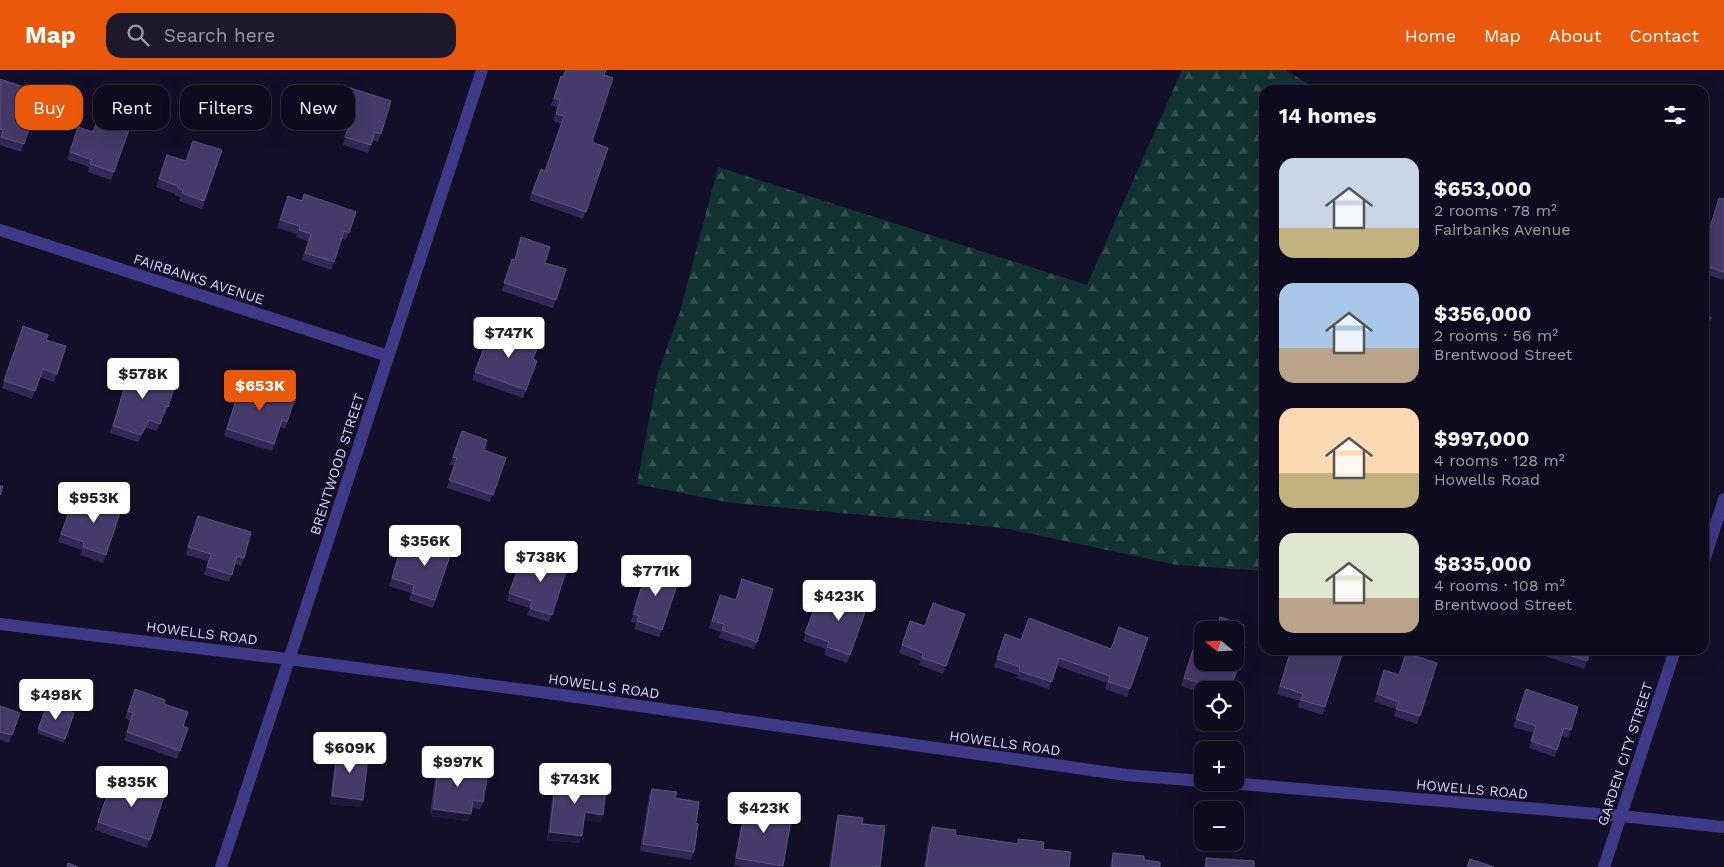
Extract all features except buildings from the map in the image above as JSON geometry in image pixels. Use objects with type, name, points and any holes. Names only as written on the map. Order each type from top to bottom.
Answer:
[{"type":"street","name":"BRENTWOOD STREET","points":[[221,867],[482,70]]},
{"type":"street","name":"FAIRBANKS AVENUE","points":[[0,230],[388,356]]},
{"type":"street","points":[[1709,545],[1724,498]]},
{"type":"street","name":"HOWELLS ROAD","points":[[0,624],[548,693],[1126,775],[1194,780]]},
{"type":"street","name":"GARDEN CITY STREET","points":[[1604,867],[1673,655]]},
{"type":"street","name":"HOWELLS ROAD","points":[[1244,784],[1621,816],[1724,827]]},
{"type":"green space","points":[[1182,70],[1286,70],[1310,85],[1259,85],[1259,571],[1177,565],[1004,528],[732,503],[637,484],[658,373],[680,312],[718,167],[1087,285]]}]
